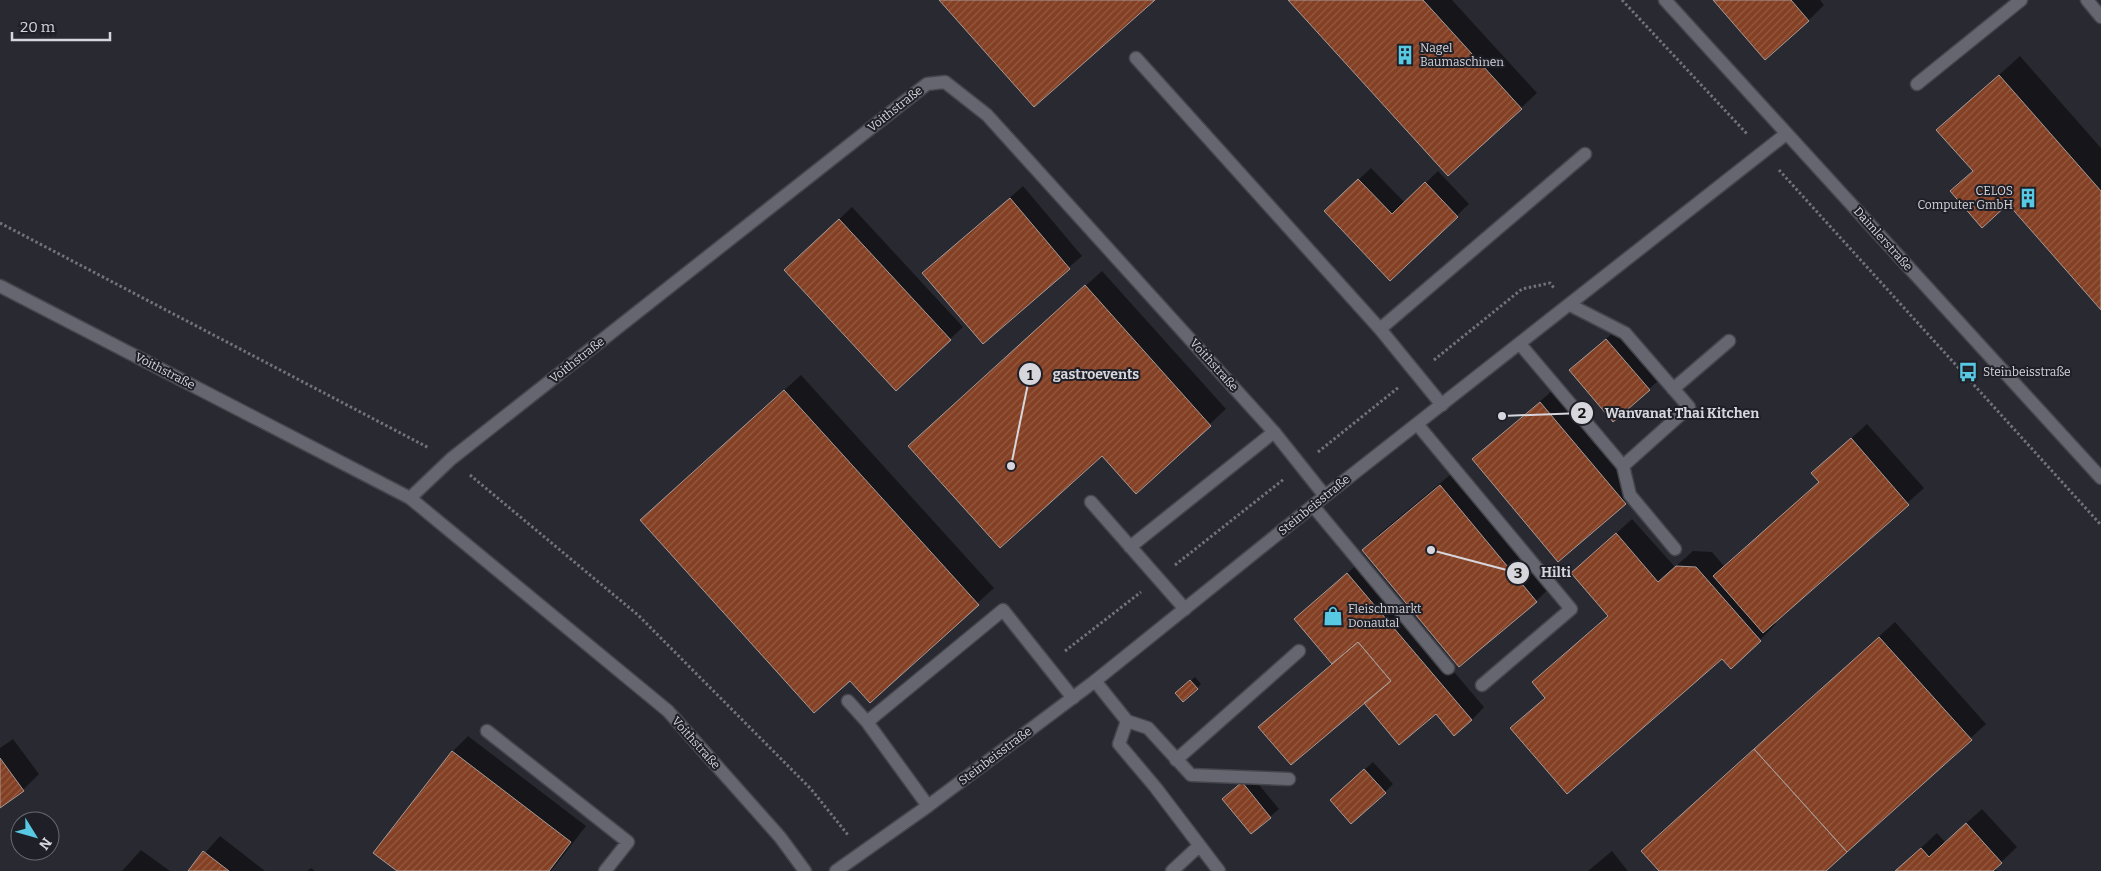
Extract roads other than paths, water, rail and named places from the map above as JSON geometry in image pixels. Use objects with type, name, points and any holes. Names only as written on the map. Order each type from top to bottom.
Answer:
[{"type":"street","name":"Daimlerstraße","points":[[1665,0],[2101,478]]},
{"type":"street","points":[[1917,84],[2021,0]]},
{"type":"street","points":[[2087,0],[2101,17]]},
{"type":"street","points":[[1136,58],[1380,329],[1442,405]]},
{"type":"street","name":"Voithstraße","points":[[410,498],[451,459],[927,84],[945,82],[987,115],[1274,432],[1325,496]]},
{"type":"street","name":"Steinbeisstraße","points":[[836,871],[928,806],[1095,681],[1325,496],[1786,134]]},
{"type":"street","points":[[1380,329],[1585,154]]},
{"type":"street","name":"Voithstraße","points":[[0,286],[410,498],[668,711],[780,837],[805,871]]},
{"type":"street","points":[[1570,305],[1625,333],[1690,407],[1624,466]]},
{"type":"street","points":[[1674,389],[1729,341]]},
{"type":"street","points":[[1520,344],[1624,466],[1630,495],[1675,549]]},
{"type":"street","points":[[1417,424],[1571,609],[1482,685]]},
{"type":"street","points":[[1130,547],[1274,432]]},
{"type":"street","points":[[1091,502],[1185,609]]},
{"type":"street","points":[[1313,506],[1448,668]]},
{"type":"street","points":[[867,722],[1003,610],[1073,698]]},
{"type":"street","points":[[1176,760],[1299,651]]},
{"type":"street","points":[[1095,681],[1127,721],[1148,728],[1191,775],[1289,779]]},
{"type":"street","points":[[848,701],[867,722],[928,806]]},
{"type":"street","points":[[1127,721],[1119,744],[1156,788],[1219,871]]},
{"type":"street","points":[[487,731],[628,842],[604,871]]},
{"type":"street","points":[[1172,871],[1199,846]]},
{"type":"place","name":"Nagel Baumaschinen","points":[[1405,55]]},
{"type":"place","name":"CELOS Computer GmbH","points":[[2028,198]]},
{"type":"place","name":"Steinbeisstraße","points":[[1968,372]]},
{"type":"place","name":"Wanvanat Thai Kitchen","points":[[1502,416]]},
{"type":"place","name":"gastroevents","points":[[1011,466]]},
{"type":"place","name":"Hilti","points":[[1431,550]]},
{"type":"place","name":"Fleischmarkt Donautal","points":[[1333,616]]}]
